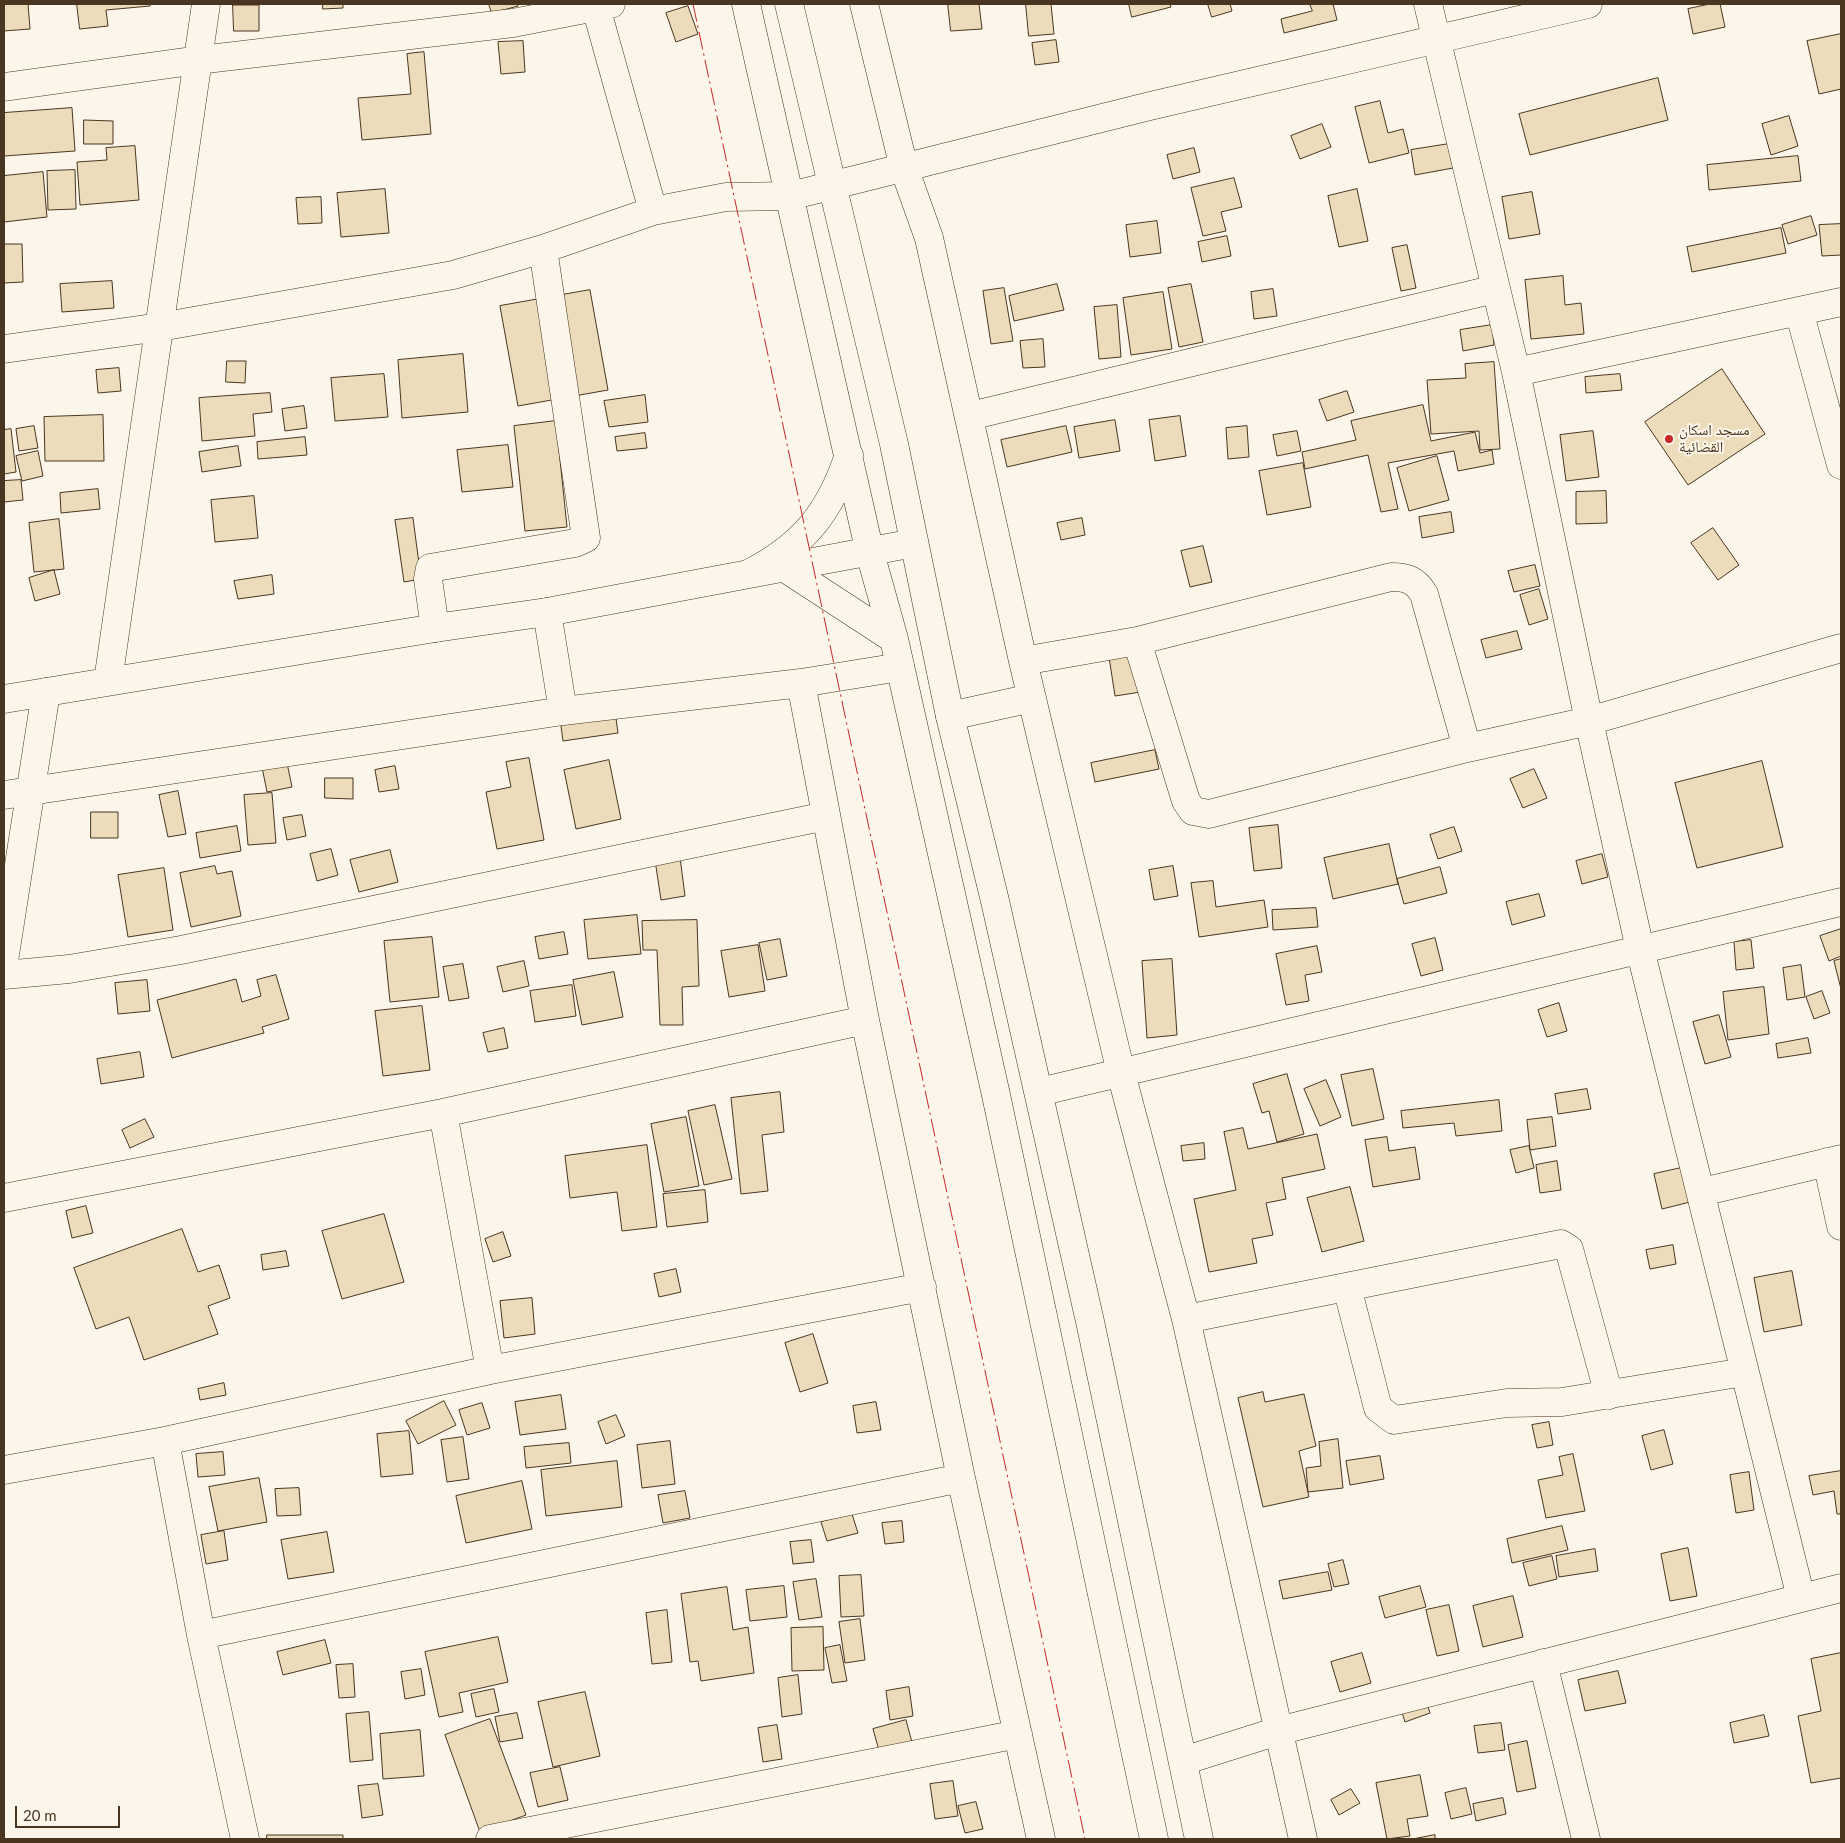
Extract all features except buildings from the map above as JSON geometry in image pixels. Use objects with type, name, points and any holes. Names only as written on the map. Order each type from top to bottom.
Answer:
[{"type":"main road","points":[[108,681],[206,4]]},
{"type":"main road","points":[[746,4],[870,553],[894,639],[1051,1348],[1154,1839]]},
{"type":"main road","points":[[789,4],[894,444],[950,716],[1039,1092],[1091,1326],[1198,1839]]},
{"type":"main road","points":[[864,4],[904,168],[929,238],[1023,661],[1121,1073],[1186,1319],[1303,1839]]},
{"type":"main road","points":[[1428,4],[1516,372],[1589,721],[1640,949],[1702,1192],[1744,1372],[1801,1598]]},
{"type":"main road","points":[[4,349],[160,327],[453,276],[543,249],[653,210],[726,197],[790,196],[833,187],[1150,106],[1588,4]]},
{"type":"main road","points":[[4,87],[199,60],[513,22],[600,5],[653,210]]},
{"type":"main road","points":[[435,628],[428,579],[430,568],[575,542],[586,538],[543,249]]},
{"type":"main road","points":[[970,416],[1495,289]]},
{"type":"main road","points":[[1516,372],[1841,302]]},
{"type":"main road","points":[[1799,311],[1841,465]]},
{"type":"main road","points":[[750,573],[774,560],[795,544],[814,525],[833,496],[849,455]]},
{"type":"main road","points":[[4,699],[435,628],[548,612],[750,573],[870,553],[914,543]]},
{"type":"main road","points":[[785,568],[894,639]]},
{"type":"main road","points":[[1023,661],[1137,641],[1391,577],[1403,577],[1416,581],[1424,594],[1467,748]]},
{"type":"main road","points":[[548,612],[563,711]]},
{"type":"main road","points":[[1137,641],[1186,801],[1194,811],[1209,814],[1467,748],[1589,721],[1841,648]]},
{"type":"main road","points":[[16,793],[563,711],[801,683],[900,668]]},
{"type":"main road","points":[[801,683],[865,1020],[1041,1839]]},
{"type":"main road","points":[[4,961],[16,793],[46,692]]},
{"type":"main road","points":[[950,716],[1032,698]]},
{"type":"main road","points":[[4,975],[69,970],[181,950],[826,816]]},
{"type":"main road","points":[[1039,1092],[1841,902]]},
{"type":"main road","points":[[4,1198],[443,1113],[865,1020]]},
{"type":"main road","points":[[443,1113],[490,1370]]},
{"type":"main road","points":[[1702,1192],[1834,1160],[1841,1226]]},
{"type":"main road","points":[[1186,1319],[1554,1243],[1565,1245],[1569,1249],[1609,1395]]},
{"type":"main road","points":[[1347,1287],[1378,1408],[1394,1420],[1489,1406],[1562,1402],[1744,1372]]},
{"type":"main road","points":[[4,1470],[165,1441],[490,1370],[922,1288]]},
{"type":"main road","points":[[165,1441],[202,1635],[245,1839]]},
{"type":"main road","points":[[202,1635],[962,1478]]},
{"type":"main road","points":[[1183,1761],[1278,1731],[1841,1588]]},
{"type":"main road","points":[[1543,1663],[1586,1839]]},
{"type":"main road","points":[[490,1839],[1018,1734]]},
{"type":"power","points":[[693,4],[1085,1839]]},
{"type":"place","name":"مسجد اسكان القضائية","points":[[1669,439]]}]
